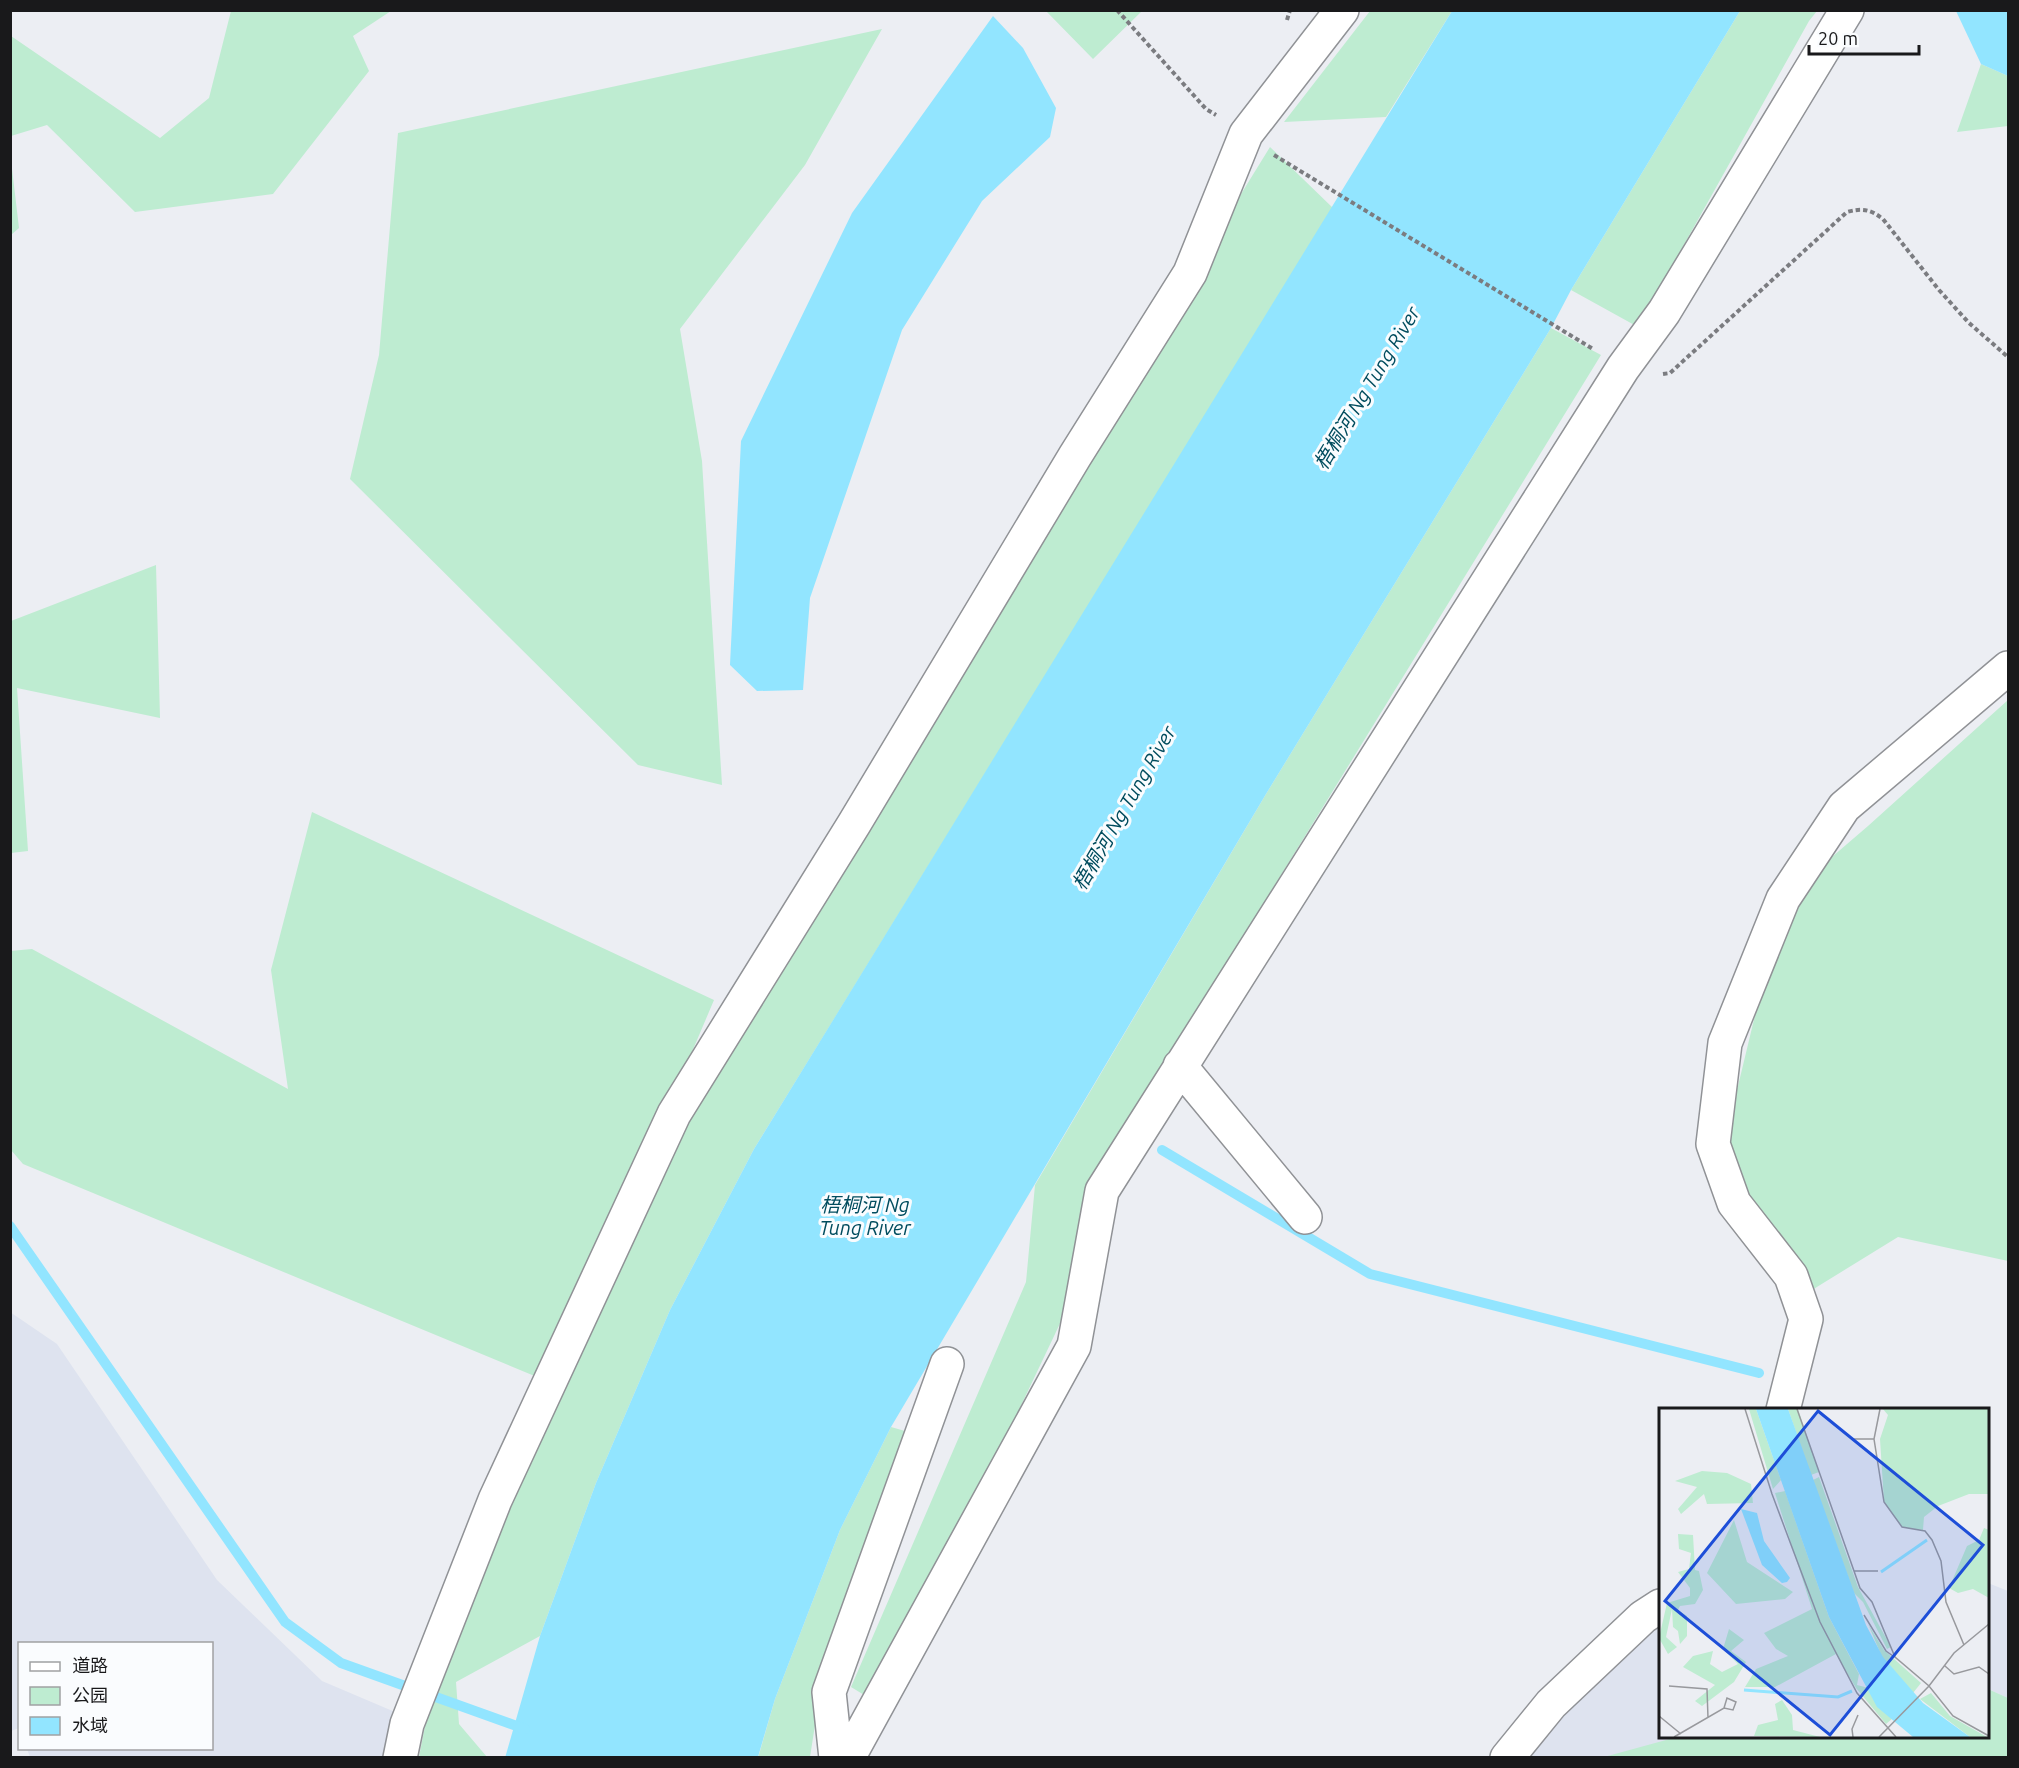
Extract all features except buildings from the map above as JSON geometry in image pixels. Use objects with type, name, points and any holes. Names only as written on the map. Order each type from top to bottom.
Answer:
[{"type":"street","points":[[400,1758],[407,1724],[495,1500],[674,1114],[848,834],[1075,456],[1190,273],[1246,134],[1342,10]]},
{"type":"street","points":[[848,1758],[1074,1346],[1102,1191],[1610,360],[1664,312],[1847,10]]},
{"type":"street","points":[[1784,1408],[1806,1319],[1791,1276],[1734,1203],[1713,1144],[1725,1043],[1783,899],[1844,807],[2008,668]]},
{"type":"street","points":[[1180,1066],[1305,1217]]},
{"type":"street","points":[[836,1758],[829,1692],[948,1364]]},
{"type":"street","points":[[1507,1758],[1551,1704],[1643,1617],[1659,1607]]},
{"type":"path","points":[[1117,10],[1206,109],[1246,134]]},
{"type":"path","points":[[1273,154],[1610,360],[1649,377],[1670,373],[1847,212],[1858,209],[1872,210],[1883,219],[1939,290],[1969,323],[2008,357]]},
{"type":"shaded area","points":[[10,1312],[57,1344],[217,1580],[322,1681],[395,1712],[384,1757],[30,1757],[27,1750],[213,1750],[213,1642],[18,1642],[18,1728],[11,1731]]},
{"type":"shaded area","points":[[1989,1583],[2008,1591],[2008,1698],[1989,1689]]},
{"type":"shaded area","points":[[1659,1607],[1659,1738],[1702,1738],[1631,1757],[1508,1758]]},
{"type":"green space","points":[[231,11],[391,11],[353,36],[369,71],[273,194],[135,212],[47,125],[11,136],[11,36],[160,138],[209,98]]},
{"type":"green space","points":[[1046,11],[1142,11],[1093,59]]},
{"type":"green space","points":[[1370,11],[1452,11],[1386,117],[1284,122]]},
{"type":"green space","points":[[1740,11],[1817,11],[1809,21],[1638,327],[1571,290]]},
{"type":"green space","points":[[882,29],[805,165],[680,329],[702,461],[722,785],[638,765],[350,479],[379,355],[398,133]]},
{"type":"green space","points":[[1981,64],[2008,76],[2008,126],[1957,132]]},
{"type":"green space","points":[[1270,147],[1333,208],[754,1149],[670,1310],[596,1483],[540,1636],[456,1682],[459,1724],[487,1757],[419,1757],[432,1690],[549,1382],[23,1164],[11,1150],[10,951],[32,949],[288,1089],[271,970],[312,812],[714,1000],[585,1304],[674,1114]]},
{"type":"green space","points":[[11,160],[19,228],[10,235]]},
{"type":"green space","points":[[1551,328],[1601,355],[1096,1176],[1065,1313],[879,1704],[851,1687],[1026,1282],[1035,1185],[1266,794]]},
{"type":"green space","points":[[156,565],[160,718],[17,688],[28,851],[11,853],[11,621]]},
{"type":"green space","points":[[2008,700],[2008,1261],[1898,1237],[1799,1298],[1713,1144],[1738,1086],[1783,899]]},
{"type":"green space","points":[[891,1427],[912,1433],[823,1674],[810,1757],[758,1758],[775,1699],[840,1530]]},
{"type":"green space","points":[[1989,1689],[2008,1698],[2008,1757],[1604,1757],[1673,1738],[1989,1738]]},
{"type":"water","name":"梧桐河 Ng Tung River","points":[[1452,11],[1740,11],[1571,290],[1551,328],[1266,794],[891,1427],[840,1530],[775,1699],[758,1757],[505,1758],[540,1636],[596,1483],[670,1310],[754,1149]]},
{"type":"water","points":[[1956,11],[2008,11],[2008,76],[1981,64]]},
{"type":"water","points":[[993,16],[1023,48],[1056,108],[1050,137],[982,201],[902,330],[810,598],[803,690],[757,691],[730,665],[741,441],[852,213]]},
{"type":"waterway","points":[[1162,1150],[1370,1274],[1759,1373]]},
{"type":"waterway","points":[[10,1226],[285,1622],[341,1663],[525,1729]]}]
